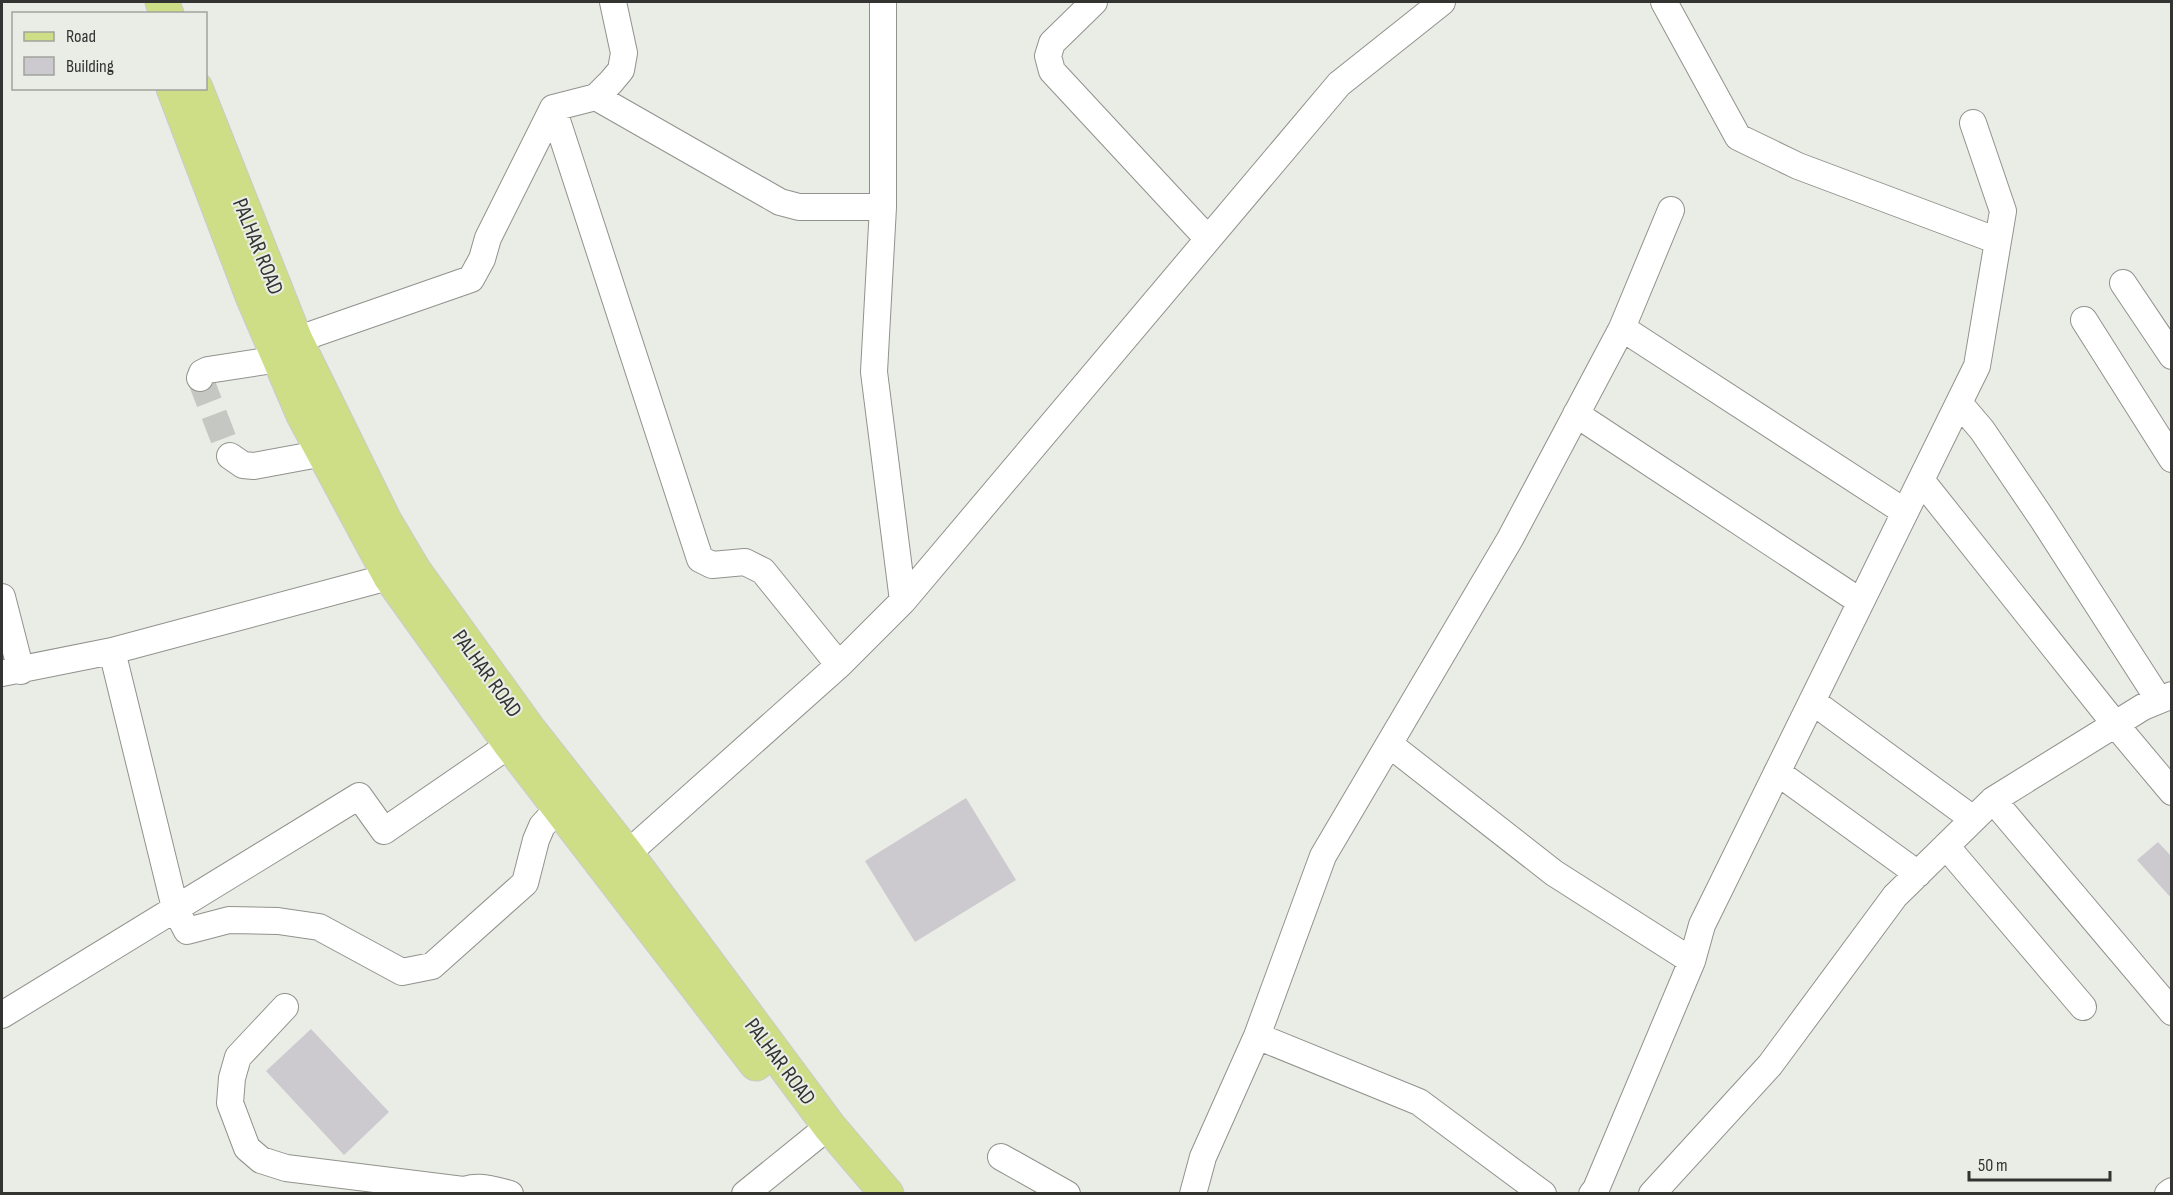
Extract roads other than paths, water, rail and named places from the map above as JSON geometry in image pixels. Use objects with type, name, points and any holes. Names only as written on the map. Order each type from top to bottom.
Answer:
[{"type":"main road","name":"PALHAR ROAD","points":[[174,90],[252,296],[287,350],[385,521],[402,574]]},
{"type":"main road","name":"PALHAR ROAD","points":[[197,90],[287,350],[303,415],[324,453],[402,574],[518,736],[559,807],[747,1052],[887,1194]]},
{"type":"main road","name":"PALHAR ROAD","points":[[518,736],[627,854],[823,1131],[861,1194]]},
{"type":"street","points":[[200,378],[202,373],[208,370],[287,350],[471,279],[482,259],[488,238],[553,108],[596,97],[621,70],[624,53],[613,2]]},
{"type":"street","points":[[883,2],[883,207],[874,372],[903,601]]},
{"type":"street","points":[[1094,2],[1052,44],[1048,56],[1052,71],[1208,239]]},
{"type":"street","points":[[627,854],[839,665],[903,601],[1338,84],[1442,2]]},
{"type":"street","points":[[1664,2],[1738,137],[1798,166],[1998,241]]},
{"type":"street","points":[[596,97],[780,202],[800,207],[883,207]]},
{"type":"street","points":[[553,108],[700,559],[712,565],[745,562],[763,571],[839,665]]},
{"type":"street","points":[[1592,1194],[1692,961],[1702,925],[1977,366],[2003,211],[1973,123]]},
{"type":"street","points":[[1193,1194],[1203,1158],[1257,1036],[1323,856],[1510,539],[1622,328],[1671,210]]},
{"type":"street","points":[[2123,283],[2172,356]]},
{"type":"street","points":[[2084,320],[2172,459]]},
{"type":"street","points":[[1622,328],[1905,512]]},
{"type":"street","points":[[1652,1194],[1770,1065],[1896,896],[1973,819],[1993,800],[2143,707],[2165,698],[1982,430],[1959,403]]},
{"type":"street","points":[[1576,414],[1861,602]]},
{"type":"street","points":[[230,456],[243,465],[254,466],[324,453]]},
{"type":"street","points":[[1921,480],[2172,792]]},
{"type":"street","points":[[2,597],[11,672],[112,651],[402,574]]},
{"type":"street","points":[[112,651],[175,908],[187,931],[229,920],[278,921],[319,927],[402,972],[432,966],[525,883],[542,826],[559,807]]},
{"type":"street","points":[[1812,701],[1973,819]]},
{"type":"street","points":[[2,1015],[359,796],[384,831],[518,736]]},
{"type":"street","points":[[1389,744],[1554,873],[1692,961]]},
{"type":"street","points":[[1778,772],[1918,874]]},
{"type":"street","points":[[1993,800],[2172,1012]]},
{"type":"street","points":[[1946,846],[2083,1007]]},
{"type":"street","points":[[285,1007],[238,1057],[232,1078],[230,1103],[247,1148],[261,1160],[286,1168],[460,1192],[482,1187],[510,1194]]},
{"type":"street","points":[[1257,1036],[1419,1102],[1544,1194]]},
{"type":"street","points":[[745,1194],[823,1131]]},
{"type":"street","points":[[1001,1156],[1067,1194]]},
{"type":"tunnel","points":[[200,378],[230,456]]}]
